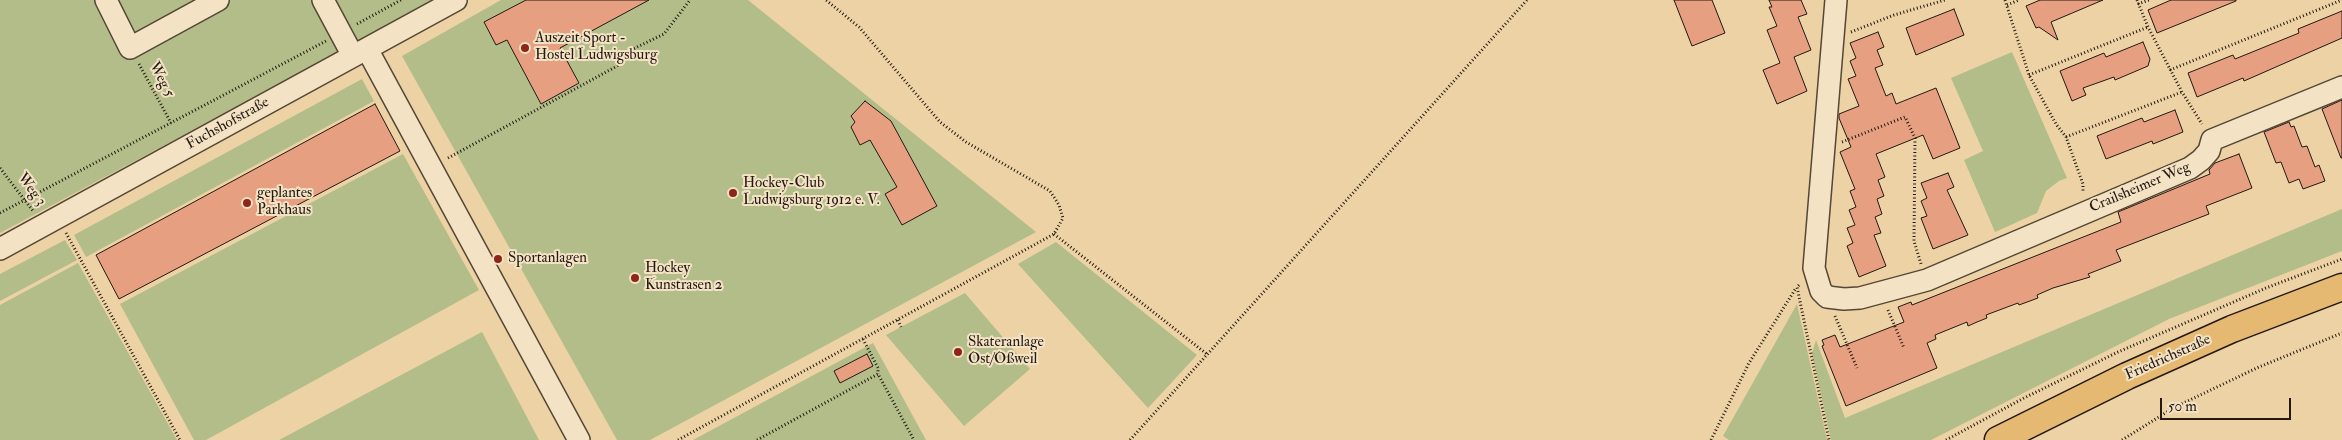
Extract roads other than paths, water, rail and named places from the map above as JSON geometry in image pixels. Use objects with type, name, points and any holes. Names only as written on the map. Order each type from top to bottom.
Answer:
[{"type":"main road","name":"Friedrichstraße","points":[[1998,440],[2145,368],[2232,330],[2342,287]]},
{"type":"street","points":[[106,0],[130,48],[218,0]]},
{"type":"street","points":[[323,0],[341,33],[360,52],[579,440]]},
{"type":"street","name":"Fuchshofstraße","points":[[0,249],[456,0]]},
{"type":"street","name":"Crailsheimer Weg","points":[[1836,0],[1814,268],[1821,291],[1827,297],[1844,299],[1881,294],[1927,280],[2190,168],[2209,151],[2212,140],[2342,87]]},
{"type":"place","name":"Auszeit Sport - Hostel Ludwigsburg","points":[[525,48]]},
{"type":"place","name":"Hockey-Club Ludwigsburg 1912 e. V.","points":[[733,193]]},
{"type":"place","name":"geplantes Parkhaus","points":[[247,203]]},
{"type":"place","name":"Sportanlagen","points":[[498,259]]},
{"type":"place","name":"Hockey Kunstrasen 2","points":[[635,278]]},
{"type":"place","name":"Skateranlage Ost/Oßweil","points":[[958,352]]}]
